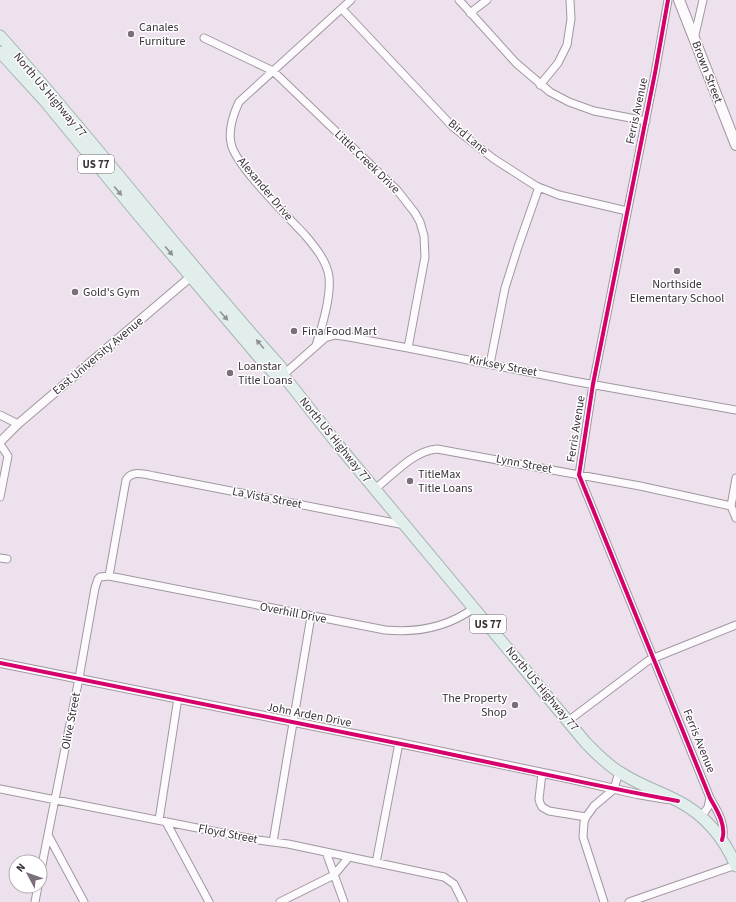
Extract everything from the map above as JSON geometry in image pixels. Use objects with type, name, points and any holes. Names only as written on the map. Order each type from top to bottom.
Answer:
[{"type":"main road","name":"Brown Street","points":[[679,0],[736,145]]},
{"type":"main road","name":"North US Highway 77","points":[[0,36],[56,102],[194,273],[223,316],[274,373],[283,375],[338,446],[597,755],[619,772],[634,781],[678,801],[701,817],[722,840]]},
{"type":"main road","name":"North US Highway 77","points":[[0,52],[44,100],[134,211],[194,273]]},
{"type":"main road","name":"Ferris Avenue","points":[[722,840],[736,866]]},
{"type":"street","name":"Alexander Drive","points":[[316,345],[325,314],[329,278],[327,269],[322,257],[311,242],[236,158],[231,144],[232,118],[239,102],[351,0]]},
{"type":"street","points":[[459,0],[516,63],[540,85],[562,99],[594,111],[646,121]]},
{"type":"street","points":[[470,13],[487,0]]},
{"type":"street","points":[[540,85],[558,63],[567,46],[571,19],[570,0]]},
{"type":"street","name":"Ferris Avenue","points":[[668,0],[646,121],[593,384],[579,475],[710,798],[724,829],[722,840]]},
{"type":"street","points":[[694,38],[703,0]]},
{"type":"street","name":"Bird Lane","points":[[342,9],[453,127],[494,159],[539,187],[559,195],[627,211]]},
{"type":"street","name":"Little Creek Drive","points":[[204,38],[273,71],[397,190],[415,213],[420,222],[424,236],[425,256],[408,348]]},
{"type":"street","points":[[490,364],[505,288],[539,187]]},
{"type":"street","name":"East University Avenue","points":[[0,443],[18,424],[194,273]]},
{"type":"street","name":"Kirksey Street","points":[[283,375],[325,338],[335,335],[349,336],[593,384],[736,410]]},
{"type":"street","points":[[0,415],[18,424]]},
{"type":"street","points":[[0,443],[8,456],[0,497]]},
{"type":"street","name":"Lynn Street","points":[[375,489],[417,456],[437,449],[640,486],[731,506]]},
{"type":"street","name":"La Vista Street","points":[[109,576],[126,480],[129,476],[138,473],[405,525]]},
{"type":"street","points":[[736,478],[731,506],[736,518]]},
{"type":"street","name":"Overhill Drive","points":[[109,576],[385,630],[410,630],[434,627],[448,623],[474,608]]},
{"type":"street","name":"Olive Street","points":[[44,854],[95,588],[98,578],[109,576]]},
{"type":"street","points":[[273,842],[311,616]]},
{"type":"street","points":[[568,721],[654,657],[736,625]]},
{"type":"street","name":"John Arden Drive","points":[[0,663],[178,698],[678,801]]},
{"type":"street","points":[[178,698],[162,821],[209,902]]},
{"type":"street","points":[[376,863],[399,743]]},
{"type":"street","points":[[604,902],[583,837],[586,817],[594,806],[614,789],[619,772]]},
{"type":"street","points":[[542,773],[539,798],[542,807],[549,811],[586,817]]},
{"type":"street","name":"Floyd Street","points":[[0,789],[326,852],[444,877],[454,884],[463,902]]},
{"type":"street","points":[[701,817],[708,807],[710,798]]},
{"type":"street","points":[[48,835],[84,902]]},
{"type":"street","points":[[326,852],[344,902]]},
{"type":"street","points":[[280,902],[334,875],[349,857]]},
{"type":"street","points":[[629,902],[736,866]]},
{"type":"cycle path","points":[[668,0],[655,73],[593,384],[579,475],[710,798],[720,818],[723,829],[722,840]]},
{"type":"cycle path","points":[[0,663],[678,801]]},
{"type":"place","name":"Canales Furniture","points":[[131,34]]},
{"type":"place","name":"Northside Elementary School","points":[[677,271]]},
{"type":"place","name":"Gold's Gym","points":[[75,292]]},
{"type":"place","name":"Fina Food Mart","points":[[294,331]]},
{"type":"place","name":"Loanstar Title Loans","points":[[230,373]]},
{"type":"place","name":"TitleMax Title Loans","points":[[410,481]]},
{"type":"place","name":"The Property Shop","points":[[515,705]]}]
